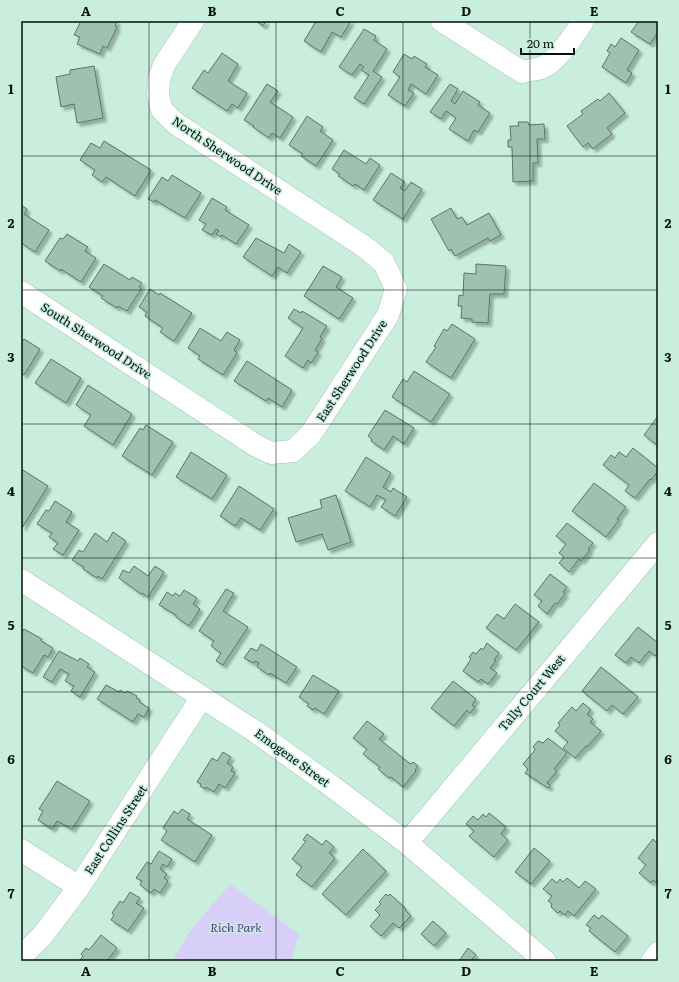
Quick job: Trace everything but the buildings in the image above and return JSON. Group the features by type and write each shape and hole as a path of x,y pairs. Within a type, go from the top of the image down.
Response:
{"street":[{"name":"North Sherwood Drive","path":"193,21 164,65 159,79 158,95 162,110 175,123 286,196"},
{"path":"442,21 522,72 542,68 558,55 573,37 583,21"},
{"name":"East Sherwood Drive","path":"170,390 271,453 293,451 311,434 388,316 396,289 384,263 365,247 286,196"},
{"name":"South Sherwood Drive","path":"21,292 170,390"},
{"name":"Tally Court West","path":"407,843 658,543"},
{"name":"Emogene Street","path":"21,580 202,697 288,755 407,843 546,961"},
{"name":"East Collins Street","path":"21,957 42,936 79,887 202,697"},
{"path":"21,850 79,887"},
{"path":"652,961 658,954"}],"green space":[{"name":"Rich Park","path":"230,884 299,934 291,961 173,961 187,935"}]}
